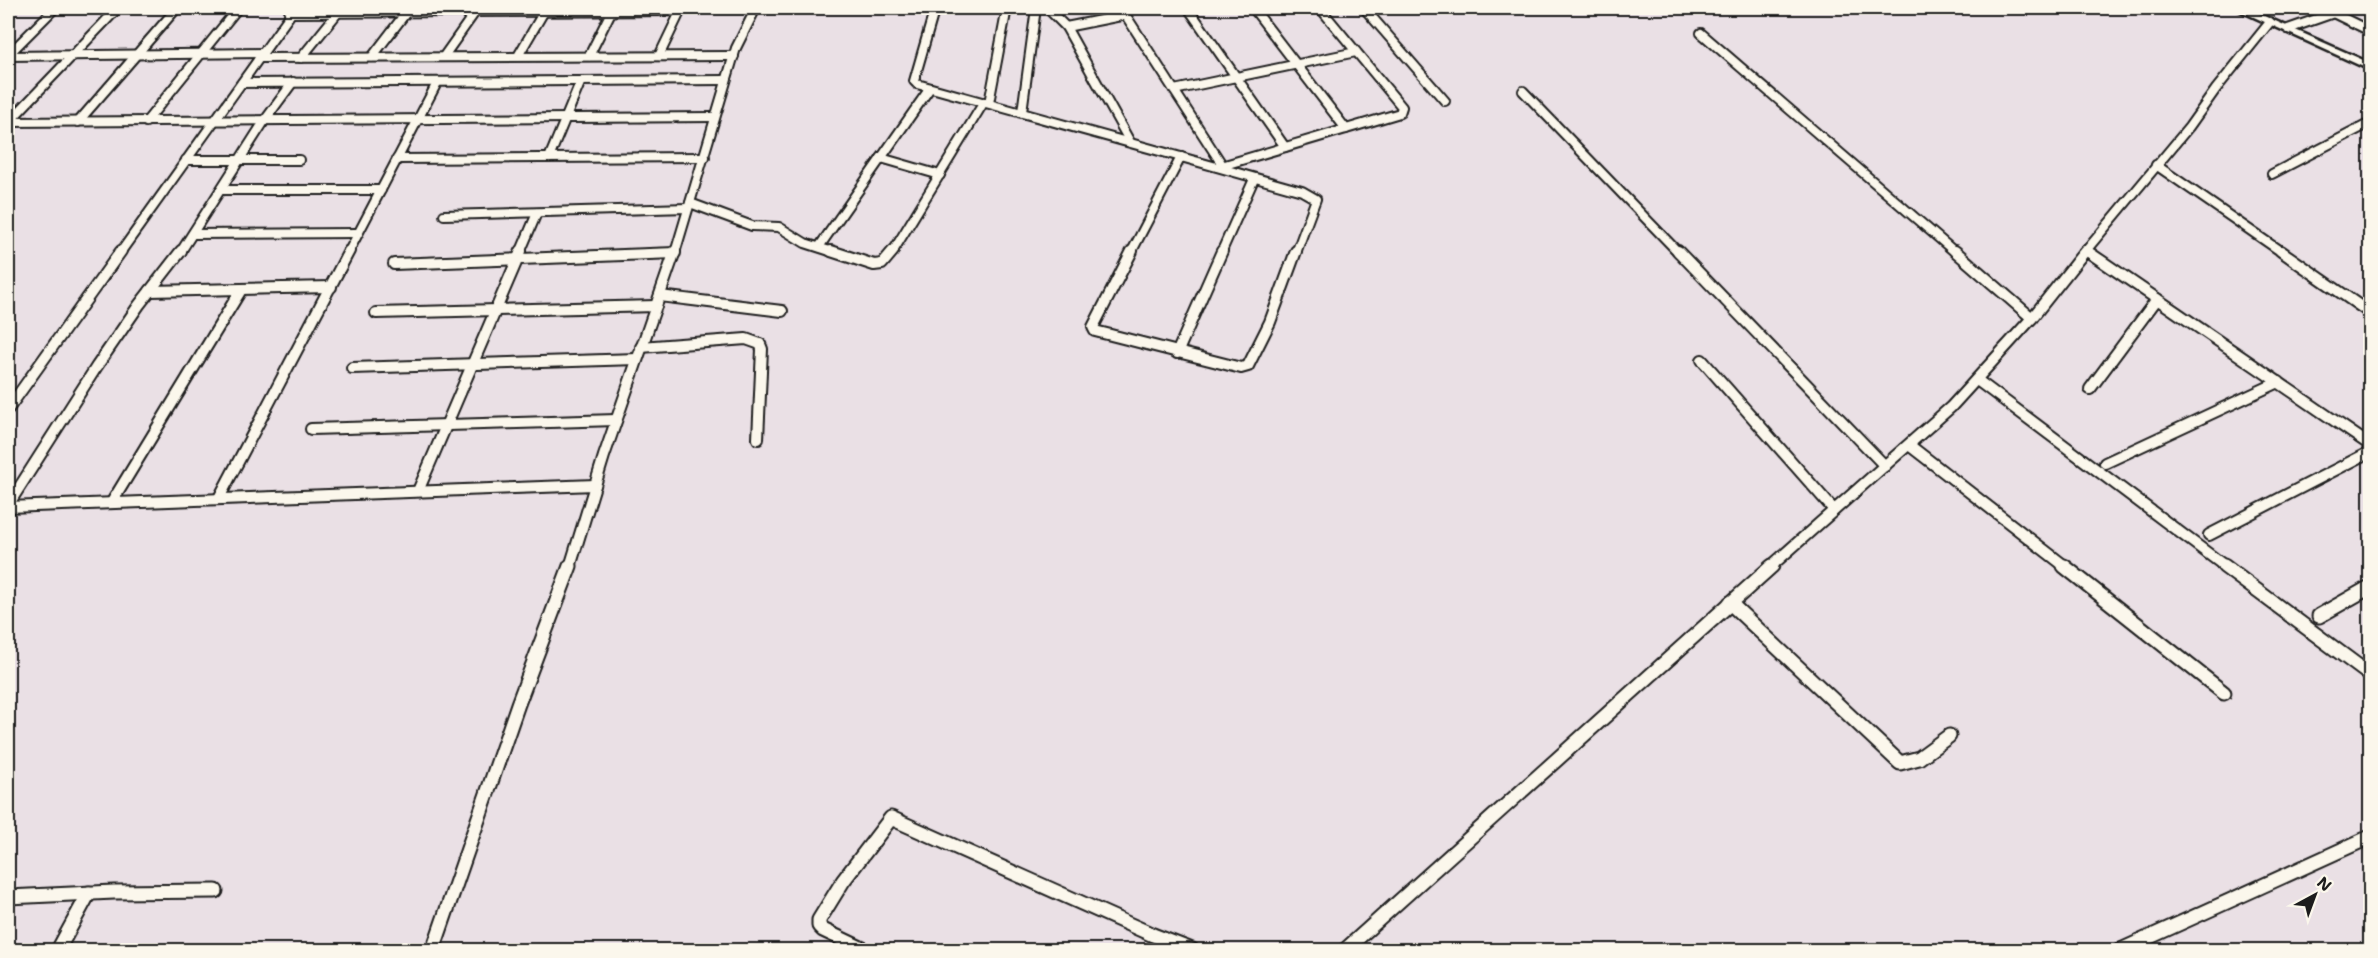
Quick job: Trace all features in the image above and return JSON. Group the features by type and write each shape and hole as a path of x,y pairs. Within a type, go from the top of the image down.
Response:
{"street":[{"path":"8,56 55,8"},
{"path":"8,122 118,8"},
{"path":"78,122 177,8"},
{"path":"146,122 238,8"},
{"path":"433,951 518,704 577,548 616,420 675,253 726,80 734,56 756,8"},
{"path":"935,8 914,81 916,84 1220,167 1254,179 1309,193 1316,199 1270,322 1248,366 1241,368 1177,353 1101,333 1095,331 1093,327 1180,157"},
{"path":"444,215 689,205 752,226 779,227 805,243 874,265 882,264 890,257 987,103 1006,8"},
{"path":"1022,112 1036,8"},
{"path":"1047,8 1066,27 1130,142"},
{"path":"1188,8 1285,147"},
{"path":"1253,8 1346,129"},
{"path":"1220,167 1388,117 1402,110 1380,78 1320,8"},
{"path":"1364,8 1445,101"},
{"path":"2239,8 2370,67"},
{"path":"2288,29 2348,8"},
{"path":"588,56 613,9"},
{"path":"8,409 292,10 681,9 659,56"},
{"path":"301,58 340,10"},
{"path":"372,57 408,10"},
{"path":"444,56 477,10"},
{"path":"518,56 545,10"},
{"path":"1066,27 1123,11 1220,167"},
{"path":"2333,13 2370,30"},
{"path":"1345,951 1730,603 1886,466 1977,380 2032,318 2189,127 2216,88 2270,22"},
{"path":"1701,33 2032,318"},
{"path":"1174,90 1356,52"},
{"path":"8,56 198,55 301,58 734,56"},
{"path":"242,82 437,83 726,80"},
{"path":"549,158 581,81"},
{"path":"8,506 103,358 150,291 175,261 265,120 293,82"},
{"path":"219,498 437,83"},
{"path":"819,247 930,88"},
{"path":"1523,91 1886,466"},
{"path":"8,122 716,117"},
{"path":"2272,174 2370,123"},
{"path":"397,159 705,157"},
{"path":"880,158 940,175"},
{"path":"186,160 299,160"},
{"path":"2157,165 2369,309"},
{"path":"1177,353 1254,179"},
{"path":"221,190 381,190"},
{"path":"418,491 537,213"},
{"path":"193,234 358,232"},
{"path":"2086,251 2370,445"},
{"path":"394,264 675,253"},
{"path":"150,291 331,287"},
{"path":"112,502 241,290"},
{"path":"2090,389 2157,299"},
{"path":"375,313 496,310 658,301 782,311"},
{"path":"641,347 746,339 760,344 762,349 758,439"},
{"path":"352,368 637,359"},
{"path":"1702,360 1834,510"},
{"path":"1977,380 2370,675"},
{"path":"2105,463 2279,382"},
{"path":"311,429 616,420"},
{"path":"1909,445 2169,647 2224,693"},
{"path":"2209,535 2370,452"},
{"path":"8,506 595,485"},
{"path":"2319,616 2370,587"},
{"path":"1730,603 1900,763 1906,764 1913,761 1949,736"},
{"path":"865,951 823,930 819,926 819,920 843,881 891,818 905,822 1192,951"},
{"path":"2121,951 2370,837"},
{"path":"8,897 216,891"},
{"path":"58,951 89,893"}]}
